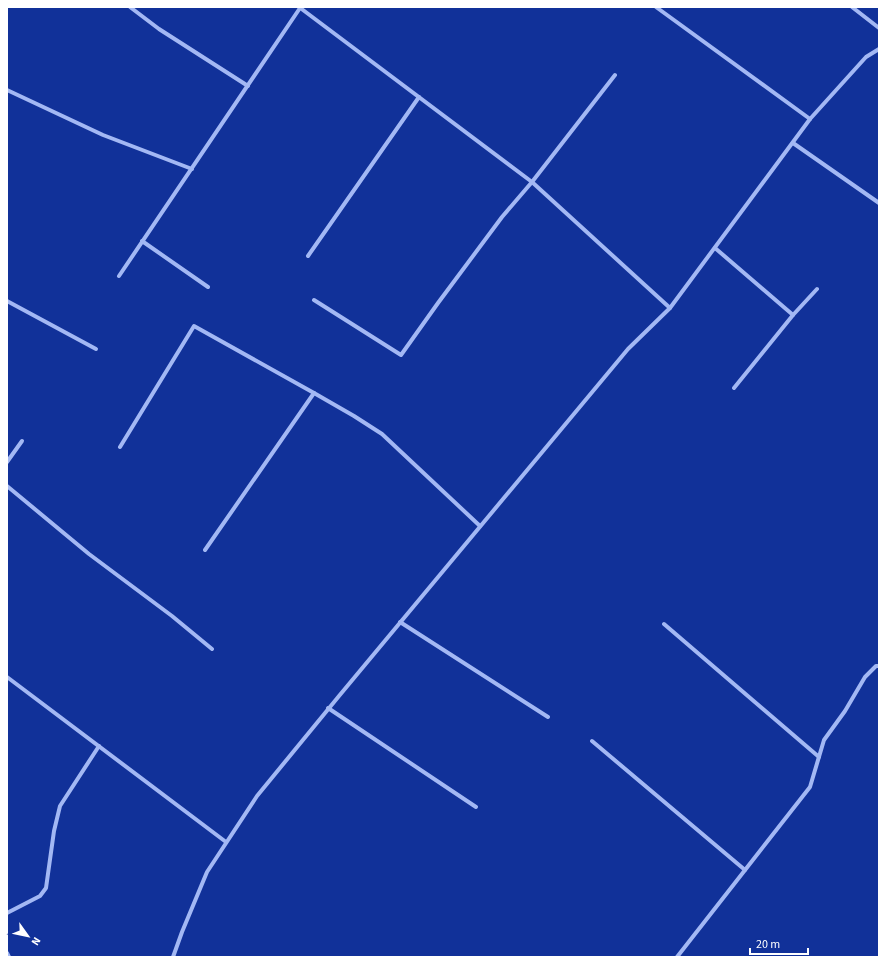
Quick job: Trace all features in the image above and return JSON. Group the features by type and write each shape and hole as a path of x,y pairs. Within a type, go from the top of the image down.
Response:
{"street":[{"path":"130,7 159,29 248,86"},
{"path":"656,7 810,119"},
{"path":"852,7 879,28"},
{"path":"119,276 299,8 532,182 670,308"},
{"path":"173,957 207,872 257,796 328,708 628,349 670,308 810,119 866,57 879,49"},
{"path":"314,300 401,355 502,217 532,182 614,75"},
{"path":"7,90 103,135 192,169"},
{"path":"308,256 419,97"},
{"path":"793,142 879,203"},
{"path":"142,241 208,287"},
{"path":"714,248 793,315"},
{"path":"734,388 793,315 817,289"},
{"path":"7,301 96,349"},
{"path":"120,447 194,326 314,393 382,434 480,526"},
{"path":"204,550 314,393"},
{"path":"7,462 22,441"},
{"path":"7,486 89,554 172,616 212,649"},
{"path":"400,622 548,717"},
{"path":"664,624 819,757"},
{"path":"677,957 810,787 824,740 845,711 865,677 876,666 879,666"},
{"path":"7,677 226,842"},
{"path":"328,708 476,806"},
{"path":"592,741 745,870"},
{"path":"7,912 40,896 46,888 54,831 60,806 99,746"},
{"path":"7,953 9,957"}]}
